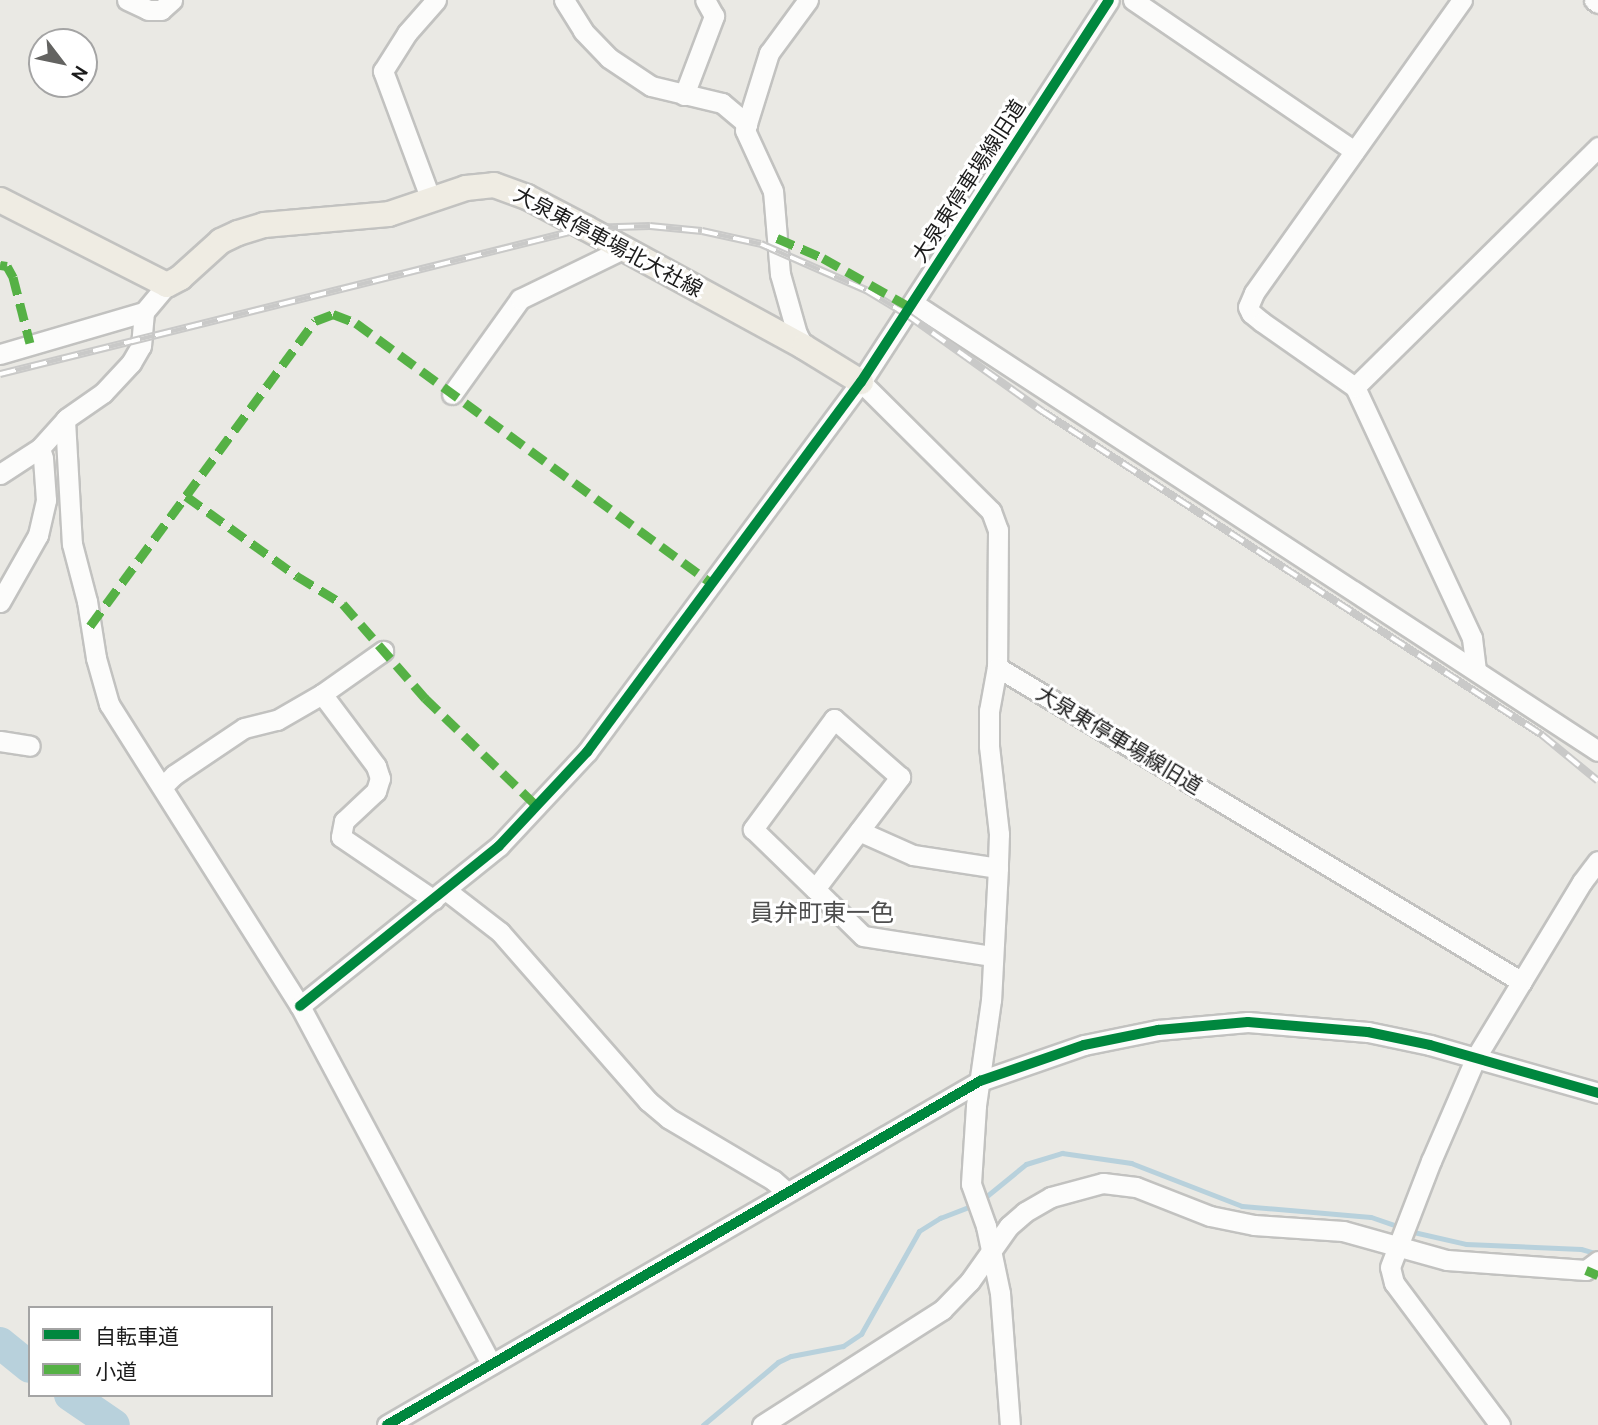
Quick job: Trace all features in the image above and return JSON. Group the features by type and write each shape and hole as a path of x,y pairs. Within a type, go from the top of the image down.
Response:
{"main road":[{"name":"大泉東停車場北大社線","path":"167,285 180,278 220,241 264,225 389,215 466,188 494,185 505,187 622,249 804,347 861,382"},
{"path":"0,200 167,285"}],"street":[{"path":"127,0 148,10 161,10 172,0"},
{"path":"431,200 383,71 407,33 436,0"},
{"path":"564,0 583,31 608,58 651,86 722,103 747,124"},
{"path":"684,95 713,16 705,0"},
{"path":"804,347 797,334 780,274 773,191 748,138 747,124 769,53 808,0"},
{"name":"大泉東停車場線旧道","path":"300,1006 441,896 499,846 587,752 861,382 1109,0"},
{"path":"1133,0 1354,151"},
{"path":"1462,0 1354,151 1248,307 1262,322 1355,387 1472,638 1476,670"},
{"path":"1594,0 1598,3"},
{"path":"1355,387 1598,147"},
{"path":"452,394 520,299 622,249"},
{"path":"0,354 144,312 167,285"},
{"path":"913,303 1598,751"},
{"path":"0,474 40,448 65,420 103,393 131,363 141,346 144,312"},
{"path":"861,382 995,517 999,544 995,636 997,667 989,711 989,746 999,834 998,868 991,1000 972,1171 973,1195 986,1226 1000,1293 1010,1425"},
{"path":"65,420 70,525 103,688 118,720 163,786 300,1006 491,1364"},
{"path":"0,602 37,535 46,499 40,448"},
{"path":"163,786 174,775 244,728 277,720 322,694 383,651"},
{"name":"大泉東停車場線旧道","path":"997,667 1522,982"},
{"path":"322,694 376,766 380,779 376,791 344,821 341,837 500,932 648,1101 668,1118 787,1192"},
{"path":"814,889 900,777 834,719 753,828 814,889 863,936 992,956"},
{"path":"0,741 30,746"},
{"path":"859,831 914,855 998,868"},
{"path":"1500,1425 1394,1283 1390,1267 1476,1057 1522,982 1590,887 1598,861"},
{"path":"387,1425 980,1081 1084,1045 1158,1030 1248,1022 1368,1032 1476,1057 1598,1093"},
{"path":"762,1425 942,1310 971,1281 992,1249 1025,1212 1051,1197 1103,1183 1136,1187 1210,1216 1254,1225 1343,1231 1400,1244 1447,1260 1586,1270 1595,1263"}],"waterway":[{"path":"703,1425 778,1362 791,1356 843,1346 861,1334 919,1231 940,1218 977,1204 1026,1164 1062,1153 1131,1163 1242,1206 1371,1217 1400,1227"},
{"path":"1409,1231 1466,1244 1581,1249 1598,1254"},
{"path":"0,1343 28,1365"},
{"path":"73,1397 114,1425"}],"railway":[{"path":"0,374 586,228 650,226 702,231 761,244 866,290 906,314 1042,411 1542,735 1598,781"}],"marked path":[{"path":"777,238 823,258 910,307"},
{"path":"0,265 7,266 13,277 30,343"},
{"path":"90,626 315,321 333,314 356,323 712,584"},
{"path":"186,496 297,576 343,604 425,698 538,807"},
{"path":"1586,1270 1598,1275"}],"cycle path":[{"path":"300,1006 499,846 587,752 861,382 1109,0"},
{"path":"387,1425 980,1081 1084,1045 1158,1030 1248,1022 1368,1032 1430,1045 1598,1093"}],"district":[{"name":"員弁町東一色","path":"822,913"}]}
